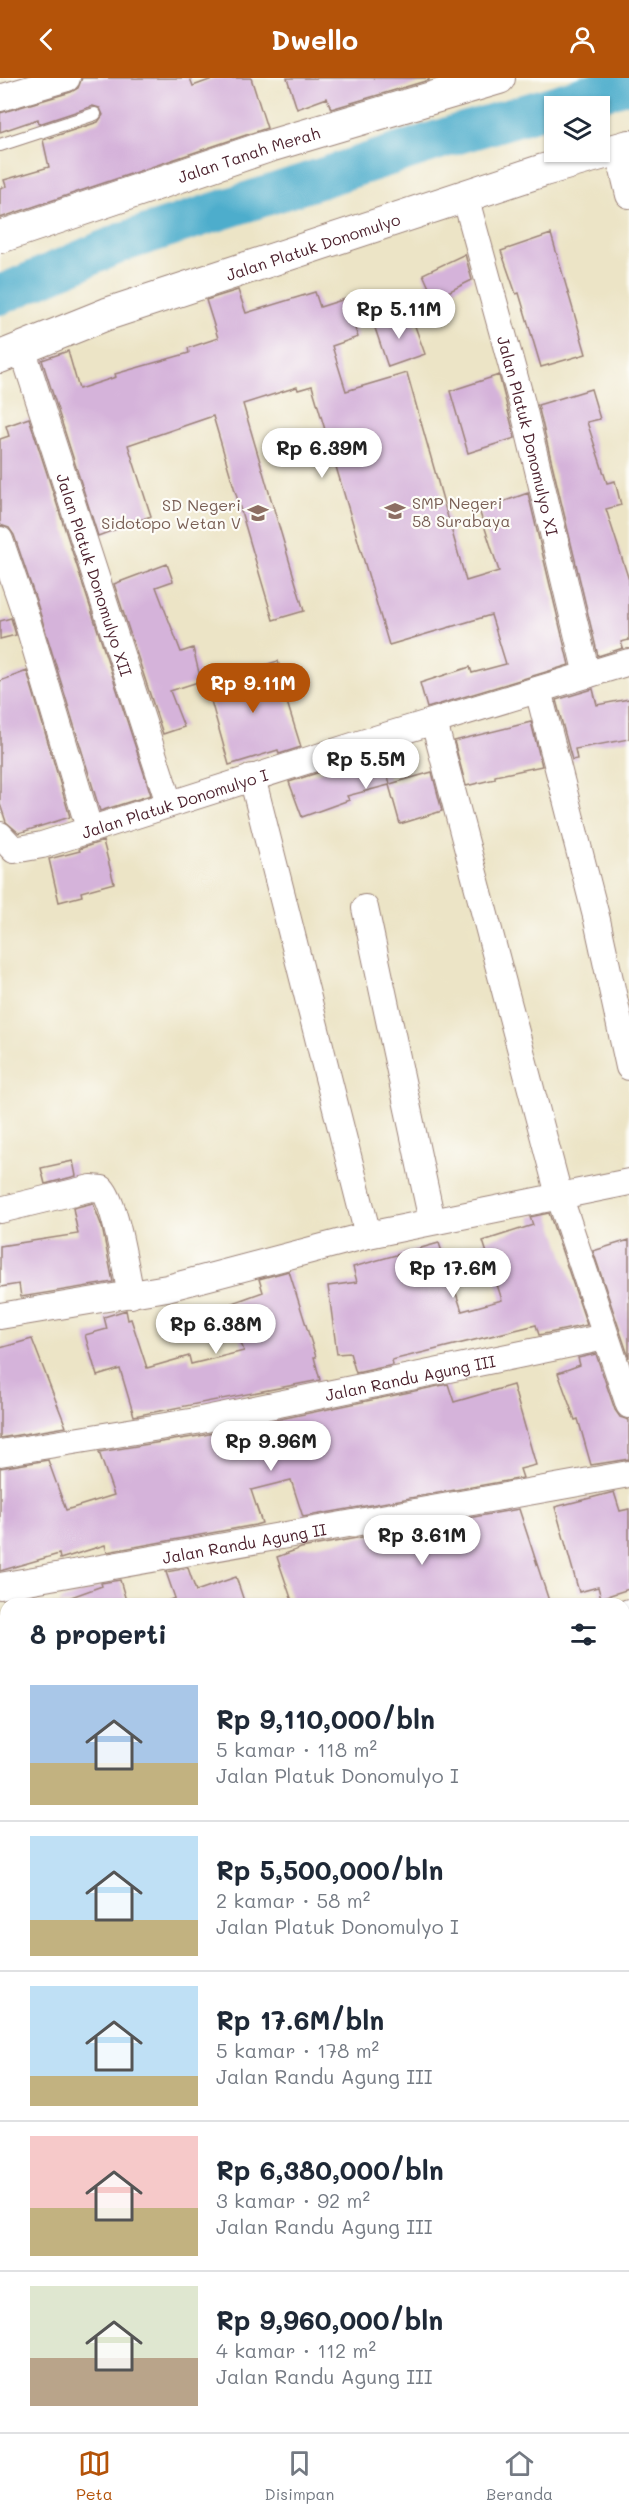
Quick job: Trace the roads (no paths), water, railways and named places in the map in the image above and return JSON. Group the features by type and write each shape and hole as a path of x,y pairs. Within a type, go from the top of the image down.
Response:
{"street":[{"path":"0,98 67,78"},
{"name":"Jalan Tanah Merah","path":"0,237 266,147 499,78"},
{"path":"623,148 629,195"},
{"name":"Jalan Platuk Donomulyo","path":"11,353 107,314 465,196 623,148"},
{"name":"Jalan Platuk Donomulyo XI","path":"465,196 523,407 587,675"},
{"name":"Jalan Platuk Donomulyo XII","path":"11,353 169,803"},
{"path":"0,540 23,607 89,828"},
{"name":"Jalan Platuk Donomulyo I","path":"0,835 9,848 22,850 629,662"},
{"path":"538,690 597,920 629,1067"},
{"path":"434,722 559,1195 629,1405"},
{"path":"252,777 368,1235"},
{"path":"365,908 432,1221"},
{"path":"0,1316 131,1295 368,1235 629,1182"},
{"path":"0,1210 91,1188 102,1189 107,1195 113,1215 131,1295"},
{"name":"Jalan Randu Agung III","path":"0,1453 196,1420 605,1337"},
{"name":"Jalan Randu Agung II","path":"0,1586 629,1474"}],"lane":[{"path":"0,145 95,114"}],"waterway":[{"path":"0,295 123,242 451,136 629,83"}],"place":[{"name":"SMP Negeri 58 Surabaya","path":"395,511"},
{"name":"SD Negeri Sidotopo Wetan V","path":"258,513"}]}
